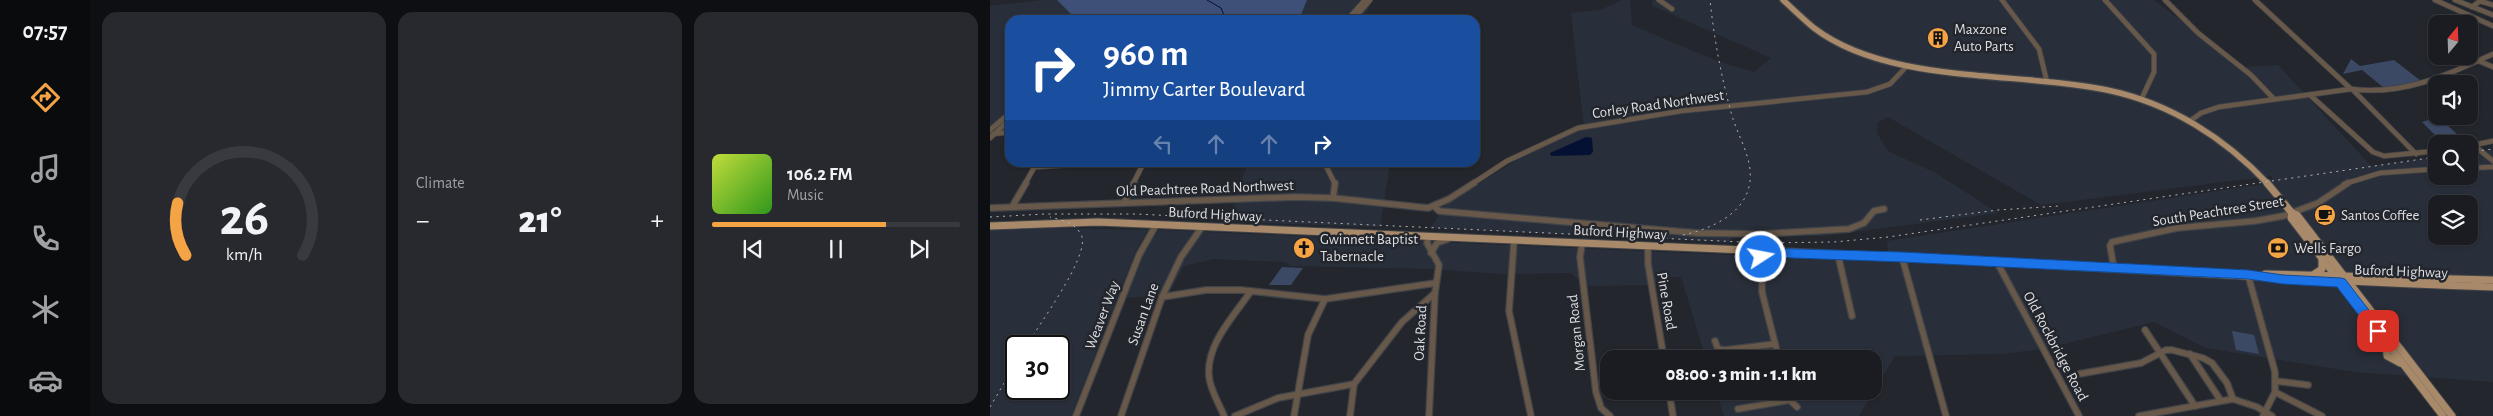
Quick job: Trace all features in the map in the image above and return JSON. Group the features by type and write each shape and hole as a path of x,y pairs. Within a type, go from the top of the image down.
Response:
{"main road":[{"path":"1783,0 1805,20 1836,40 1866,53 1907,66 1953,74 2047,82 2100,89 2140,100 2190,121 2223,142 2246,161 2292,213 2297,215 2385,340 2388,350 2387,356 2407,369 2443,416"},
{"path":"2292,213 2291,218 2322,259 2361,297 2452,416"},
{"name":"Buford Highway","path":"990,226 1068,222 1156,225 2248,274 2312,275 2369,283 2493,286"},
{"path":"2312,275 2322,269 2322,259"},
{"name":"Buford Highway","path":"2248,274 2283,279 2493,280"},
{"path":"2361,297 2361,289 2369,283"}],"street":[{"path":"1352,15 1365,0"},
{"path":"1357,15 1370,0"},
{"path":"1659,0 1672,9"},
{"path":"2002,0 2039,48 2047,82"},
{"path":"2105,0 2154,54 2156,61 2154,70 2140,100"},
{"path":"2165,0 2198,33 2251,75 2274,99"},
{"path":"2255,0 2352,90 2416,154"},
{"path":"2435,0 2493,26"},
{"path":"2455,0 2493,15"},
{"path":"2472,7 2483,1 2493,5"},
{"path":"2190,121 2199,113 2214,108 2352,90 2394,90 2418,84 2493,54"},
{"path":"2479,61 2493,67"},
{"name":"Corley Road Northwest","path":"1421,208 1434,206 1507,161 1578,128 1681,111 1867,92 1890,85 1902,75 1907,66"},
{"path":"2310,95 2373,152 2381,156 2398,156 2428,152"},
{"path":"991,134 1005,119"},
{"path":"991,134 1005,123"},
{"path":"991,134 1005,133"},
{"path":"2478,144 2493,142"},
{"path":"2478,150 2493,161"},
{"path":"2478,167 2493,166"},
{"path":"1012,206 1035,167"},
{"path":"1124,203 1142,167"},
{"path":"1327,167 1335,181 1333,198"},
{"name":"South Peachtree Street","path":"2114,268 2110,246 2112,242 2177,228 2255,221 2292,213 2318,203 2344,184 2363,177 2380,173 2428,170"},
{"name":"Old Peachtree Road Northwest","path":"990,208 1333,198 1421,208"},
{"path":"1434,206 1439,211 1511,219 1743,234 1849,229 1864,223 1866,217 1874,210 1884,209"},
{"name":"Weaver Way","path":"1076,416 1139,255 1156,225"},
{"name":"Susan Lane","path":"1121,416 1162,297 1181,257 1202,227"},
{"name":"Oak Road","path":"1428,238 1427,243 1431,253 1439,265 1435,293 1429,416"},
{"path":"1431,253 1437,243 1448,239"},
{"path":"1514,240 1509,311 1531,416"},
{"name":"Morgan Road","path":"1582,244 1580,258 1596,392 1601,408 1610,416"},
{"name":"Pine Road","path":"1648,247 1648,264 1662,350"},
{"path":"1762,252 1760,278 1762,299 1776,350"},
{"path":"1838,255 1852,316"},
{"path":"1902,257 1946,416"},
{"name":"Old Rockbridge Road","path":"1997,262 2079,416"},
{"path":"2248,274 2275,372 2275,392 2264,414"},
{"path":"1162,297 1206,290 1251,291 1325,299 1436,283"},
{"path":"1224,416 1209,376 1212,353 1220,337 1251,291"},
{"path":"1350,416 1354,384 1401,323 1420,302 1435,293"},
{"path":"1294,416 1308,336 1325,299"},
{"path":"2145,330 2195,406"},
{"path":"1715,341 1718,349 1723,350 1736,350 1774,344"},
{"path":"2079,374 2142,364 2166,350 2203,358 2221,372 2233,399"},
{"path":"2189,354 2221,401"},
{"path":"2275,381 2308,385"},
{"path":"1236,416 1261,403 1299,392 1354,384"},
{"path":"2275,392 2322,416"},
{"path":"2138,416 2233,399 2257,407 2264,414 2272,416"},
{"path":"1670,400 1672,416"},
{"path":"1738,409 1790,400 1797,406"}],"shaded area":[{"path":"1057,0 1072,15 1005,15 1005,125 990,136 990,6"},
{"path":"1057,0 1307,0 1301,15 1072,15"},
{"path":"1307,0 1373,0 1366,15 1301,15"},
{"path":"1622,0 1630,0 1632,25 1717,61 1754,72 1771,58 1653,6 1652,0 2154,0 2243,67 2278,65 2371,166 2428,158 2428,185 2478,185 2478,151 2493,149 2493,382 2355,372 2206,348 2154,322 2043,349 2002,354 1895,356 1882,378 1882,350 1703,350 1681,277 1656,277 1657,285 1586,286 1571,273 1500,274 1433,269 1291,266 1285,262 1214,259 1184,266 1168,295 1125,298 1139,261 1159,230 1889,262 1887,241 2271,183 2272,176 2041,205 1888,117 1877,123 1877,133 1888,151 1936,173 1998,213 1823,236 1732,236 1730,242 1430,228 1447,203 1530,152 1584,128 1571,13 1600,10"},
{"path":"2351,59 2360,66 2394,60 2421,81 2384,88 2362,70 2343,74"},
{"path":"2428,120 2428,125 2447,125 2458,135 2435,135 2422,122"},
{"path":"1586,137 1592,138 1593,152 1590,155 1551,156 1550,153"},
{"path":"1246,167 1389,167 1380,227 1231,222 1236,195"},
{"path":"1054,228 1148,230 1136,250 1071,416 990,416 990,230"},
{"path":"1282,267 1303,268 1291,285 1269,285"},
{"path":"2232,331 2254,335 2259,354 2236,350"},
{"path":"1719,400 1869,400 1859,416 1724,416"}],"waterway":[{"path":"1207,0 1221,8 1224,15"}],"railway":[{"path":"1683,235 1708,228 1730,215 1746,196 1750,184 1749,163 1733,119 1721,71 1710,0"},
{"path":"2478,151 2493,149"},
{"path":"990,217 1045,214 1135,214 1764,243 1834,242 1888,237 2428,158"},
{"path":"1920,220 1998,210 2059,206"},
{"path":"1033,335 1061,292 1078,260 1082,247 1082,237 1077,228 1069,223 1050,217"},
{"path":"990,407 1005,382"}],"place":[{"name":"Maxzone Auto Parts","path":"1938,38"},
{"name":"Santos Coffee","path":"2325,215"},
{"name":"Gwinnett Baptist Tabernacle","path":"1304,248"},
{"name":"Wells Fargo","path":"2278,248"}],"route":[{"path":"1761,257 1762,252 1902,257 2248,274 2283,279 2341,282 2378,331"}]}
